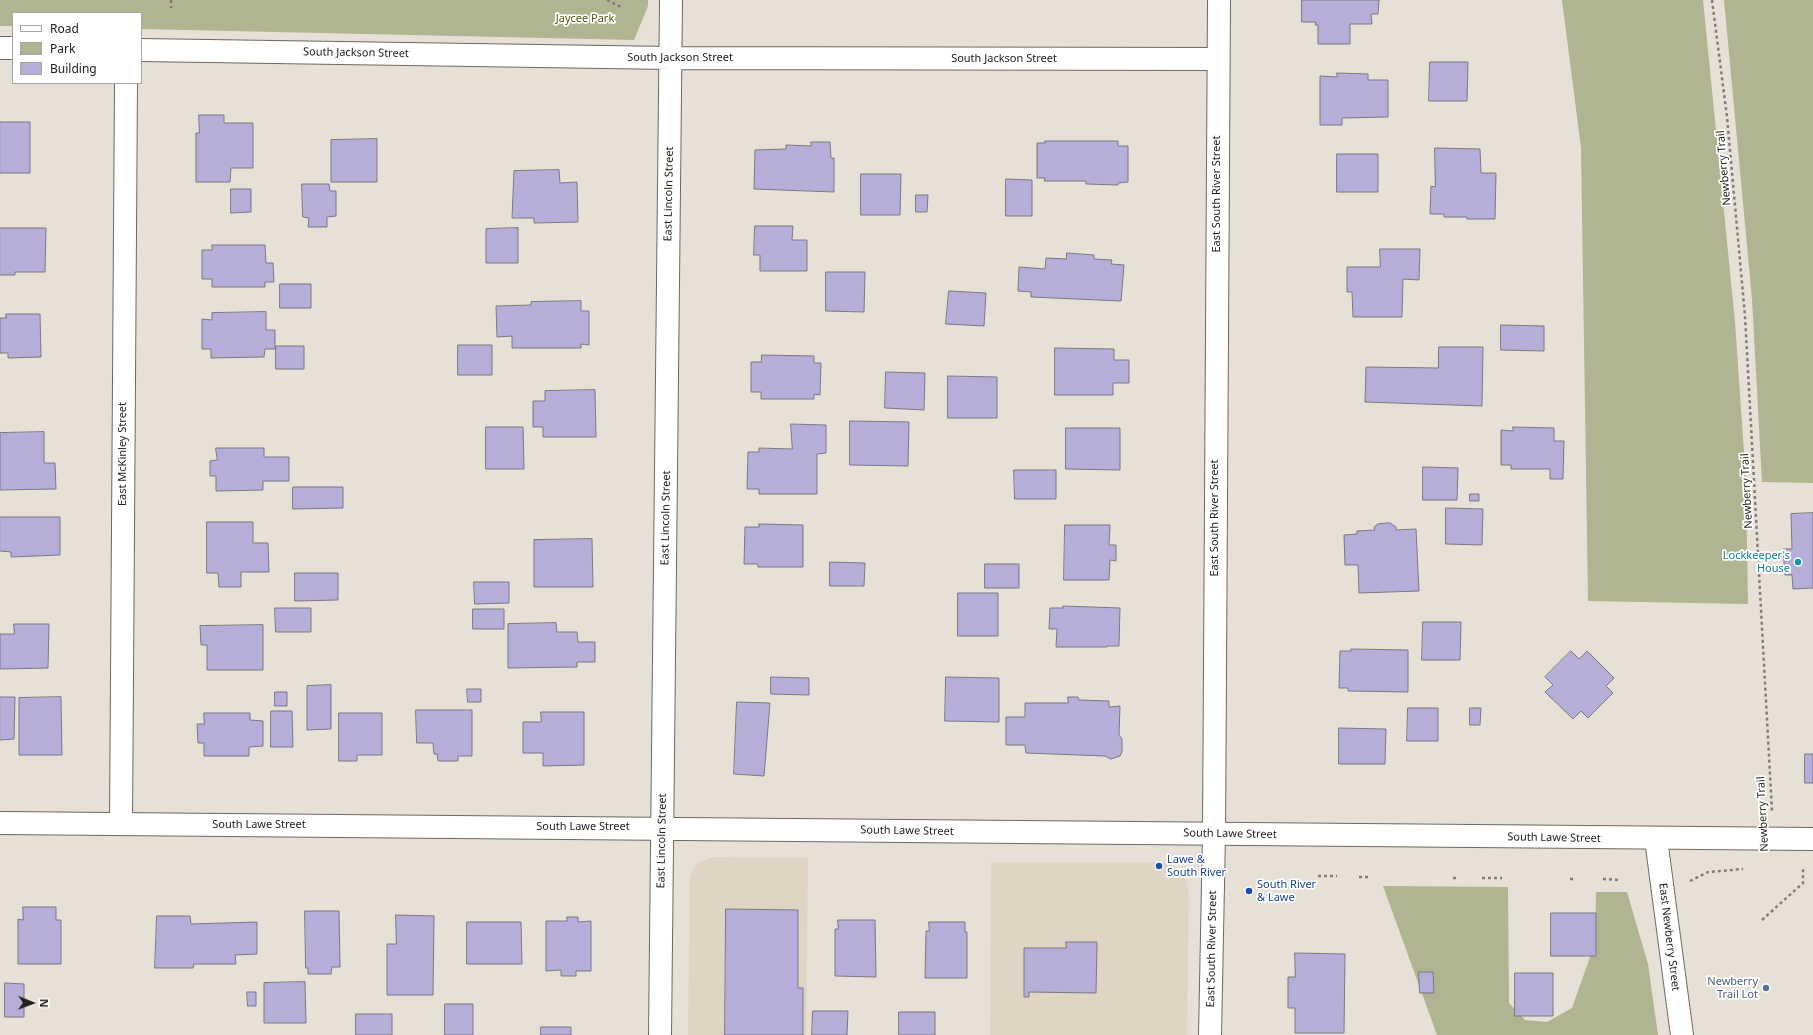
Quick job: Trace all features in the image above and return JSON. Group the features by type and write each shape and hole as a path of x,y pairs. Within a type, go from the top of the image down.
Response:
{"street":[{"name":"East Lincoln Street","path":"660,1035 671,0"},
{"name":"East South River Street","path":"1210,1035 1214,834 1218,0"},
{"path":"0,48 12,48"},
{"name":"South Jackson Street","path":"142,50 671,58 1218,59"},
{"name":"East McKinley Street","path":"121,824 126,84"},
{"name":"South Lawe Street","path":"0,823 663,828 1656,839 1813,839"},
{"name":"East Newberry Street","path":"1656,839 1682,1035"}],"path":[{"path":"171,0 171,8"},
{"path":"608,0 623,8"},
{"name":"Newberry Trail","path":"1712,0 1727,117 1745,316 1774,839"},
{"path":"1762,920 1803,883 1803,867"},
{"path":"1662,885 1681,885 1708,872 1744,869"},
{"path":"1318,876 1337,876"},
{"path":"1359,877 1370,877"},
{"path":"1453,878 1459,878"},
{"path":"1482,878 1502,878"},
{"path":"1570,879 1575,879"},
{"path":"1603,879 1620,880"}],"shaded area":[{"path":"713,857 808,858 806,1035 688,1035 690,877 693,869 698,863"},
{"path":"991,862 1158,862 1168,863 1175,867 1186,880 1189,893 1187,1035 990,1035"}],"green space":[{"name":"Jaycee Park","path":"0,0 648,0 648,6 634,40 142,29 142,12 12,12 12,26 0,26"},
{"path":"1562,0 1703,0 1735,322 1746,481 1748,604 1588,601 1581,148"},
{"path":"1724,0 1813,0 1813,483 1762,482 1752,299"},
{"path":"1383,886 1508,887 1509,1003 1525,1020 1547,1022 1572,1008 1595,943 1596,892 1627,892 1648,964 1658,1035 1437,1035"}],"building":[{"path":"1302,0 1379,0 1378,14 1371,14 1372,24 1350,24 1350,44 1318,44 1318,25 1315,25 1316,22 1302,22"},
{"path":"1430,62 1468,62 1467,101 1429,101"},
{"path":"1337,73 1368,74 1368,80 1388,80 1388,117 1342,118 1342,125 1320,125 1320,76 1337,77"},
{"path":"199,115 224,115 224,123 253,123 253,168 231,168 230,182 196,182 196,133 199,133"},
{"path":"0,122 30,122 30,173 0,173"},
{"path":"377,139 377,182 331,182 331,140"},
{"path":"1045,141 1118,141 1118,146 1128,146 1128,182 1118,183 1118,185 1086,184 1086,181 1044,181 1045,178 1037,178 1037,143 1045,143"},
{"path":"811,142 830,142 831,158 834,158 834,192 754,189 755,150 786,149 786,145 811,146"},
{"path":"1435,148 1480,149 1481,173 1496,173 1495,219 1467,219 1467,217 1444,217 1444,214 1430,214 1431,186 1435,187"},
{"path":"1337,154 1378,154 1378,192 1337,192"},
{"path":"559,170 560,183 577,182 578,222 534,223 534,218 512,218 514,171"},
{"path":"861,174 901,174 900,215 861,215"},
{"path":"1006,179 1032,180 1032,216 1006,216"},
{"path":"302,184 329,184 330,191 336,191 336,216 327,217 327,227 308,227 309,218 303,217"},
{"path":"231,189 251,189 251,212 231,213"},
{"path":"916,195 928,195 927,212 916,212"},
{"path":"755,226 793,226 792,240 807,240 807,271 760,271 760,255 754,255"},
{"path":"0,228 46,228 45,272 15,272 15,275 0,275"},
{"path":"518,228 518,263 486,263 486,229"},
{"path":"212,245 265,245 266,263 273,263 274,282 265,282 265,287 212,287 212,279 202,279 202,250 212,250"},
{"path":"1380,249 1420,249 1419,280 1403,279 1402,317 1353,317 1352,292 1347,292 1347,267 1380,267"},
{"path":"1067,253 1094,255 1094,259 1112,260 1111,264 1124,265 1121,301 1031,297 1031,292 1018,291 1019,267 1045,269 1046,258 1066,259"},
{"path":"826,272 865,272 864,312 826,311"},
{"path":"280,284 311,284 311,308 280,308"},
{"path":"949,291 986,293 984,326 946,324"},
{"path":"581,301 581,311 589,311 589,345 581,344 581,348 512,348 512,336 497,337 496,306 531,305 531,302"},
{"path":"266,312 266,330 275,330 275,349 265,349 264,357 211,358 211,349 202,349 202,319 212,320 212,313"},
{"path":"6,314 40,314 41,357 8,358 8,353 0,353 0,318 6,318"},
{"path":"1501,325 1544,326 1544,351 1501,350"},
{"path":"458,345 492,345 492,375 458,375"},
{"path":"276,346 304,346 304,369 276,369"},
{"path":"1439,347 1483,347 1482,406 1365,402 1366,367 1438,368"},
{"path":"1055,348 1114,349 1114,360 1129,360 1129,383 1113,383 1113,395 1055,395"},
{"path":"762,355 814,356 814,363 821,363 820,395 814,394 814,399 761,399 761,392 751,392 751,362 761,362"},
{"path":"886,372 925,373 924,410 885,408"},
{"path":"948,376 997,377 997,418 948,418"},
{"path":"595,390 596,437 543,437 543,427 533,427 533,401 545,401 545,391"},
{"path":"850,421 909,422 908,466 850,465"},
{"path":"791,424 826,425 826,453 817,454 817,494 759,494 759,489 747,489 748,452 759,452 759,448 792,449"},
{"path":"486,427 523,427 524,469 486,469"},
{"path":"1513,427 1554,428 1554,441 1564,441 1563,479 1550,479 1550,469 1511,469 1511,465 1501,465 1501,430 1513,431"},
{"path":"1066,428 1120,428 1120,470 1066,469"},
{"path":"44,432 44,463 55,463 56,489 0,490 0,433"},
{"path":"216,448 264,448 264,457 289,457 289,481 263,481 263,490 216,491 216,476 210,476 210,461 217,460"},
{"path":"1423,467 1458,468 1457,500 1423,500"},
{"path":"1014,470 1056,470 1056,499 1015,499"},
{"path":"293,487 343,487 343,508 293,509"},
{"path":"1470,494 1479,494 1479,501 1470,501"},
{"path":"1446,508 1483,509 1482,545 1446,544"},
{"name":"Lockkeeper's House","path":"1813,513 1813,588 1793,589 1792,575 1785,575 1783,549 1792,549 1791,514"},
{"path":"0,517 60,517 60,555 11,557 11,552 0,551"},
{"path":"207,522 253,522 253,543 268,543 269,572 241,572 241,587 219,587 218,573 207,573"},
{"path":"1390,523 1396,527 1396,530 1416,529 1419,591 1359,593 1358,565 1345,565 1344,535 1357,534 1357,531 1375,530 1374,527 1378,524"},
{"path":"759,524 803,525 803,567 758,567 758,564 744,564 745,527 759,527"},
{"path":"1065,525 1110,525 1109,545 1116,545 1116,561 1110,560 1109,580 1064,580"},
{"path":"592,539 593,587 534,587 534,540"},
{"path":"830,562 865,563 864,586 830,586"},
{"path":"985,564 1019,564 1019,588 985,588"},
{"path":"295,573 338,573 338,600 295,601"},
{"path":"474,582 509,582 509,603 475,604"},
{"path":"958,593 998,593 998,636 958,636"},
{"path":"1063,606 1120,608 1119,646 1056,647 1057,629 1049,629 1050,608 1063,608"},
{"path":"275,608 311,608 311,632 276,632"},
{"path":"473,609 504,609 504,629 473,629"},
{"path":"1423,622 1461,622 1460,660 1422,660"},
{"path":"556,623 557,632 577,632 578,642 595,642 595,662 577,662 577,667 508,668 508,624"},
{"path":"14,624 49,624 48,668 0,669 0,634 14,634"},
{"path":"263,625 263,670 207,670 207,645 201,645 200,626"},
{"path":"1351,649 1408,650 1408,692 1348,691 1348,688 1339,688 1340,651 1351,651"},
{"path":"1571,651 1579,659 1587,651 1614,678 1606,686 1613,693 1588,718 1581,711 1573,719 1545,692 1553,685 1545,677"},
{"path":"771,677 809,678 809,695 771,694"},
{"path":"946,677 999,678 999,722 945,721"},
{"path":"331,685 331,729 307,730 307,686"},
{"path":"467,689 481,689 481,702 468,702"},
{"path":"275,692 287,692 287,706 275,706"},
{"path":"0,697 15,697 14,739 0,740"},
{"path":"61,697 62,755 19,755 19,698"},
{"path":"1068,697 1078,697 1079,700 1109,701 1109,707 1120,706 1119,735 1122,739 1122,752 1120,756 1111,759 1105,756 1026,753 1025,745 1006,745 1006,717 1025,717 1025,703 1068,703"},
{"path":"737,702 770,703 764,776 734,774"},
{"path":"1408,708 1438,708 1438,741 1407,741"},
{"path":"1470,708 1481,708 1480,725 1470,725"},
{"path":"416,710 472,710 472,756 458,756 458,761 438,761 437,754 434,754 433,743 417,743"},
{"path":"271,711 292,711 293,747 271,747"},
{"path":"541,712 584,712 584,765 543,766 543,753 523,753 523,722 541,722"},
{"path":"204,713 250,713 250,720 263,721 263,746 249,747 249,756 204,756 204,743 198,743 197,724 204,724"},
{"path":"339,713 382,713 382,755 357,755 357,761 339,761"},
{"path":"1339,728 1386,729 1385,764 1339,764"},
{"path":"1805,754 1813,754 1813,783 1805,783"},
{"path":"23,907 56,907 56,920 61,920 61,964 18,964 18,919 23,920"},
{"path":"726,909 798,910 798,988 803,988 803,1035 725,1035"},
{"path":"305,911 339,911 340,967 332,967 331,974 308,974 308,968 306,968"},
{"path":"1551,913 1596,913 1596,956 1551,956"},
{"path":"396,915 434,916 433,995 387,995 387,944 396,944"},
{"path":"157,916 190,916 191,924 257,922 257,954 235,955 236,964 194,964 193,968 155,968"},
{"path":"567,917 578,917 578,922 591,921 591,971 576,971 576,976 561,976 561,970 546,971 546,921 567,921"},
{"path":"838,920 875,920 876,977 835,976 835,929 838,929"},
{"path":"467,922 521,922 522,964 467,964"},
{"path":"929,922 965,922 965,932 967,932 967,978 925,978 926,931 929,931"},
{"path":"1066,942 1097,942 1096,993 1029,992 1029,997 1024,997 1024,948 1066,948"},
{"path":"1295,953 1345,954 1344,1033 1295,1033 1295,1008 1288,1008 1288,977 1295,977"},
{"path":"1419,972 1433,972 1434,993 1420,993"},
{"path":"1515,973 1553,973 1553,1016 1515,1016"},
{"path":"305,982 306,1023 264,1023 264,983"},
{"path":"5,983 24,984 24,1017 5,1017"},
{"path":"247,992 256,992 256,1006 248,1006"},
{"path":"445,1004 473,1004 473,1035 445,1035"},
{"path":"813,1011 848,1011 847,1035 812,1035"},
{"path":"899,1012 935,1012 935,1035 899,1035"},
{"path":"356,1014 392,1014 392,1035 356,1035"},
{"path":"541,1027 571,1027 571,1035 541,1035"}],"place":[{"name":"Lockkeeper's House","path":"1798,562"},
{"name":"Lawe & South River","path":"1159,866"},
{"name":"South River & Lawe","path":"1249,891"},
{"name":"Newberry Trail Lot","path":"1766,988"}]}
